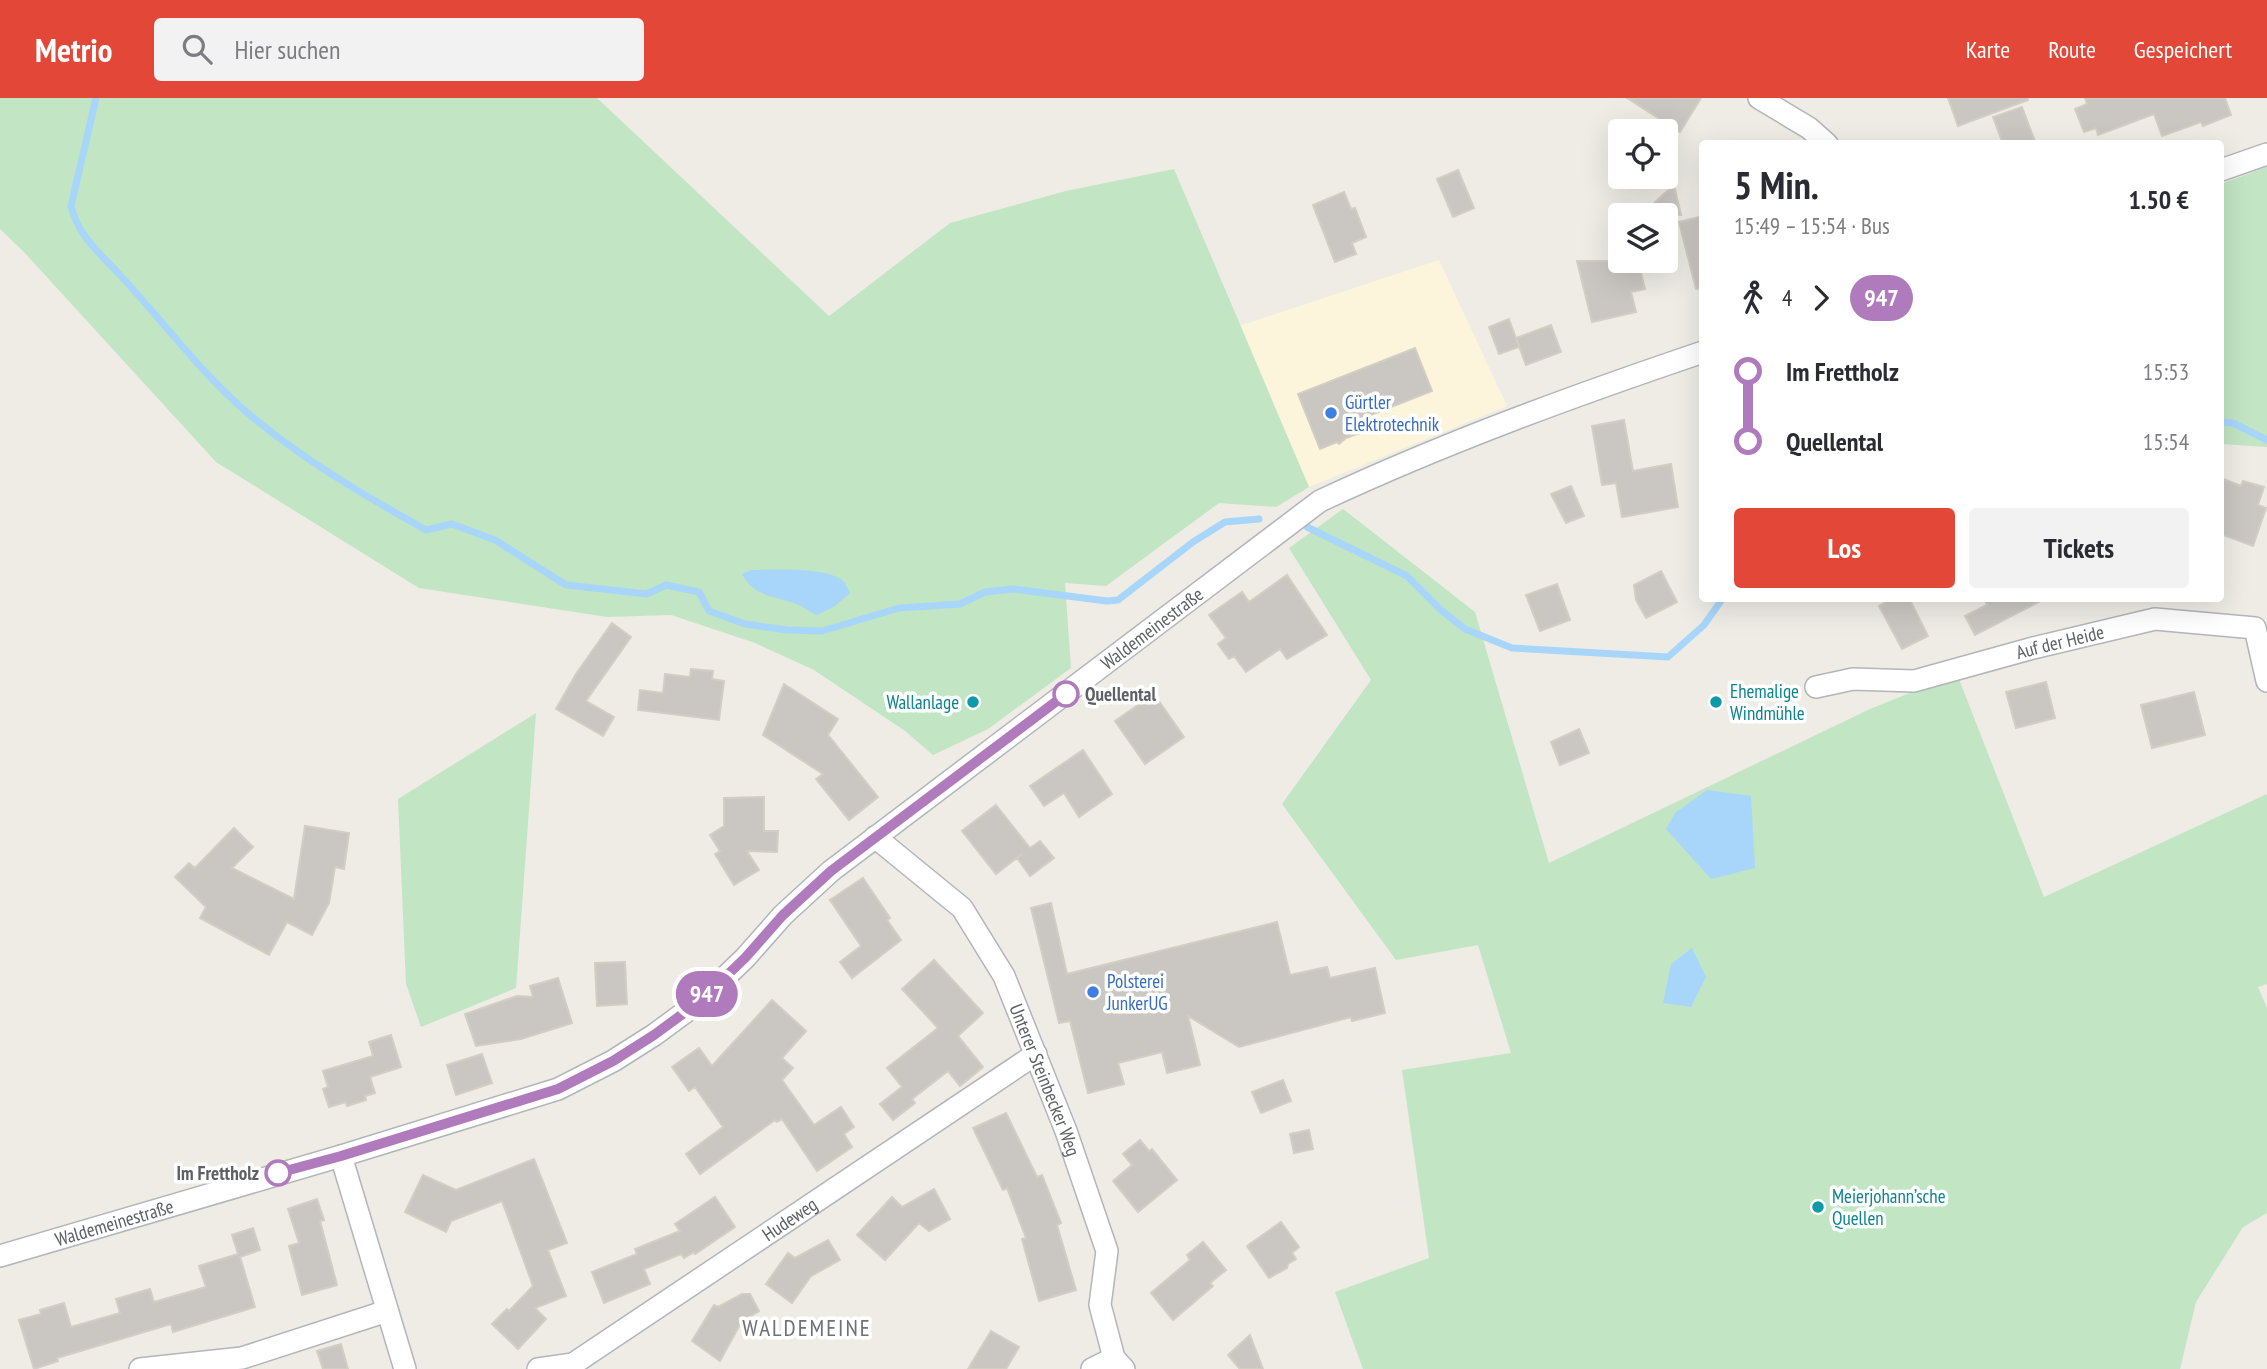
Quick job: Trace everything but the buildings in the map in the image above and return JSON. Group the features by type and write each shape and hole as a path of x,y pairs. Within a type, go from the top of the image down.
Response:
{"street":[{"path":"1759,98 1809,128 1822,140"},
{"path":"2224,169 2267,154"},
{"name":"Waldemeinestraße","path":"0,1256 558,1089 613,1061 699,1002 745,958 783,915 831,871 1320,501 1396,466 1606,384 1699,353"},
{"name":"Auf der Heide","path":"1816,687 1853,679 1914,681 2033,648 2155,620 2255,628 2267,681"},
{"name":"Unterer Steinbecker Weg","path":"874,837 962,908 1004,976 1066,1131 1107,1251 1100,1304 1119,1364"},
{"name":"Hudeweg","path":"538,1369 573,1364 1036,1054"},
{"path":"341,1156 405,1369"},
{"path":"139,1369 242,1358 387,1311"},
{"path":"1091,1369 1119,1364"}],"shaded area":[{"path":"1439,260 1507,406 1309,487 1239,326"}],"green space":[{"path":"0,98 597,98 829,316 950,223 1066,191 1174,169 1309,487 1276,507 1219,503 1106,586 1065,583 1071,668 988,729 933,755 905,731 814,670 755,643 671,615 607,617 419,588 216,462 0,229"},
{"path":"2267,167 2267,447 2224,444 2224,183"},
{"path":"1343,509 1475,612 1549,863 1870,709 1957,674 2044,897 2267,794 2267,984 2258,987 2267,1008 2267,1213 2243,1227 2196,1302 2180,1369 1363,1369 1335,1292 1429,1258 1402,1070 1511,1053 1478,945 1396,960 1282,804 1371,680 1289,548"},
{"path":"536,713 516,988 421,1027 406,984 398,799"}],"water":[{"path":"751,570 815,571 838,578 845,583 850,593 835,606 817,615 799,605 753,588 742,574"},
{"path":"1707,790 1751,796 1755,868 1711,879 1666,829 1675,813"},
{"path":"1692,948 1706,977 1691,1007 1663,1003 1671,964"}],"waterway":[{"path":"96,98 71,206 74,217 90,243 204,371 241,407 300,453 405,518 426,530 452,524 495,540 566,585 647,594 666,585 699,592 709,611 745,624 787,630 822,631 899,608 960,604 985,592 1013,589 1107,601 1118,600 1193,542 1225,522 1259,519"},
{"path":"2224,422 2233,423 2267,440"},
{"path":"1307,527 1407,576 1441,610 1465,629 1512,648 1668,657 1704,625 1720,602"}],"bus line":[{"name":"947","path":"278,1173 558,1089 613,1061 699,1002 745,958 783,915 831,871 1066,694"}],"place":[{"name":"Gürtler Elektrotechnik","path":"1331,413"},
{"name":"Quellental","path":"1066,694"},
{"name":"Wallanlage","path":"973,702"},
{"name":"Ehemalige Windmühle","path":"1716,702"},
{"name":"Polsterei JunkerUG","path":"1093,992"},
{"name":"Im Frettholz","path":"278,1173"},
{"name":"Meierjohann’sche Quellen","path":"1818,1207"}],"district":[{"name":"WALDEMEINE","path":"807,1328"}]}
